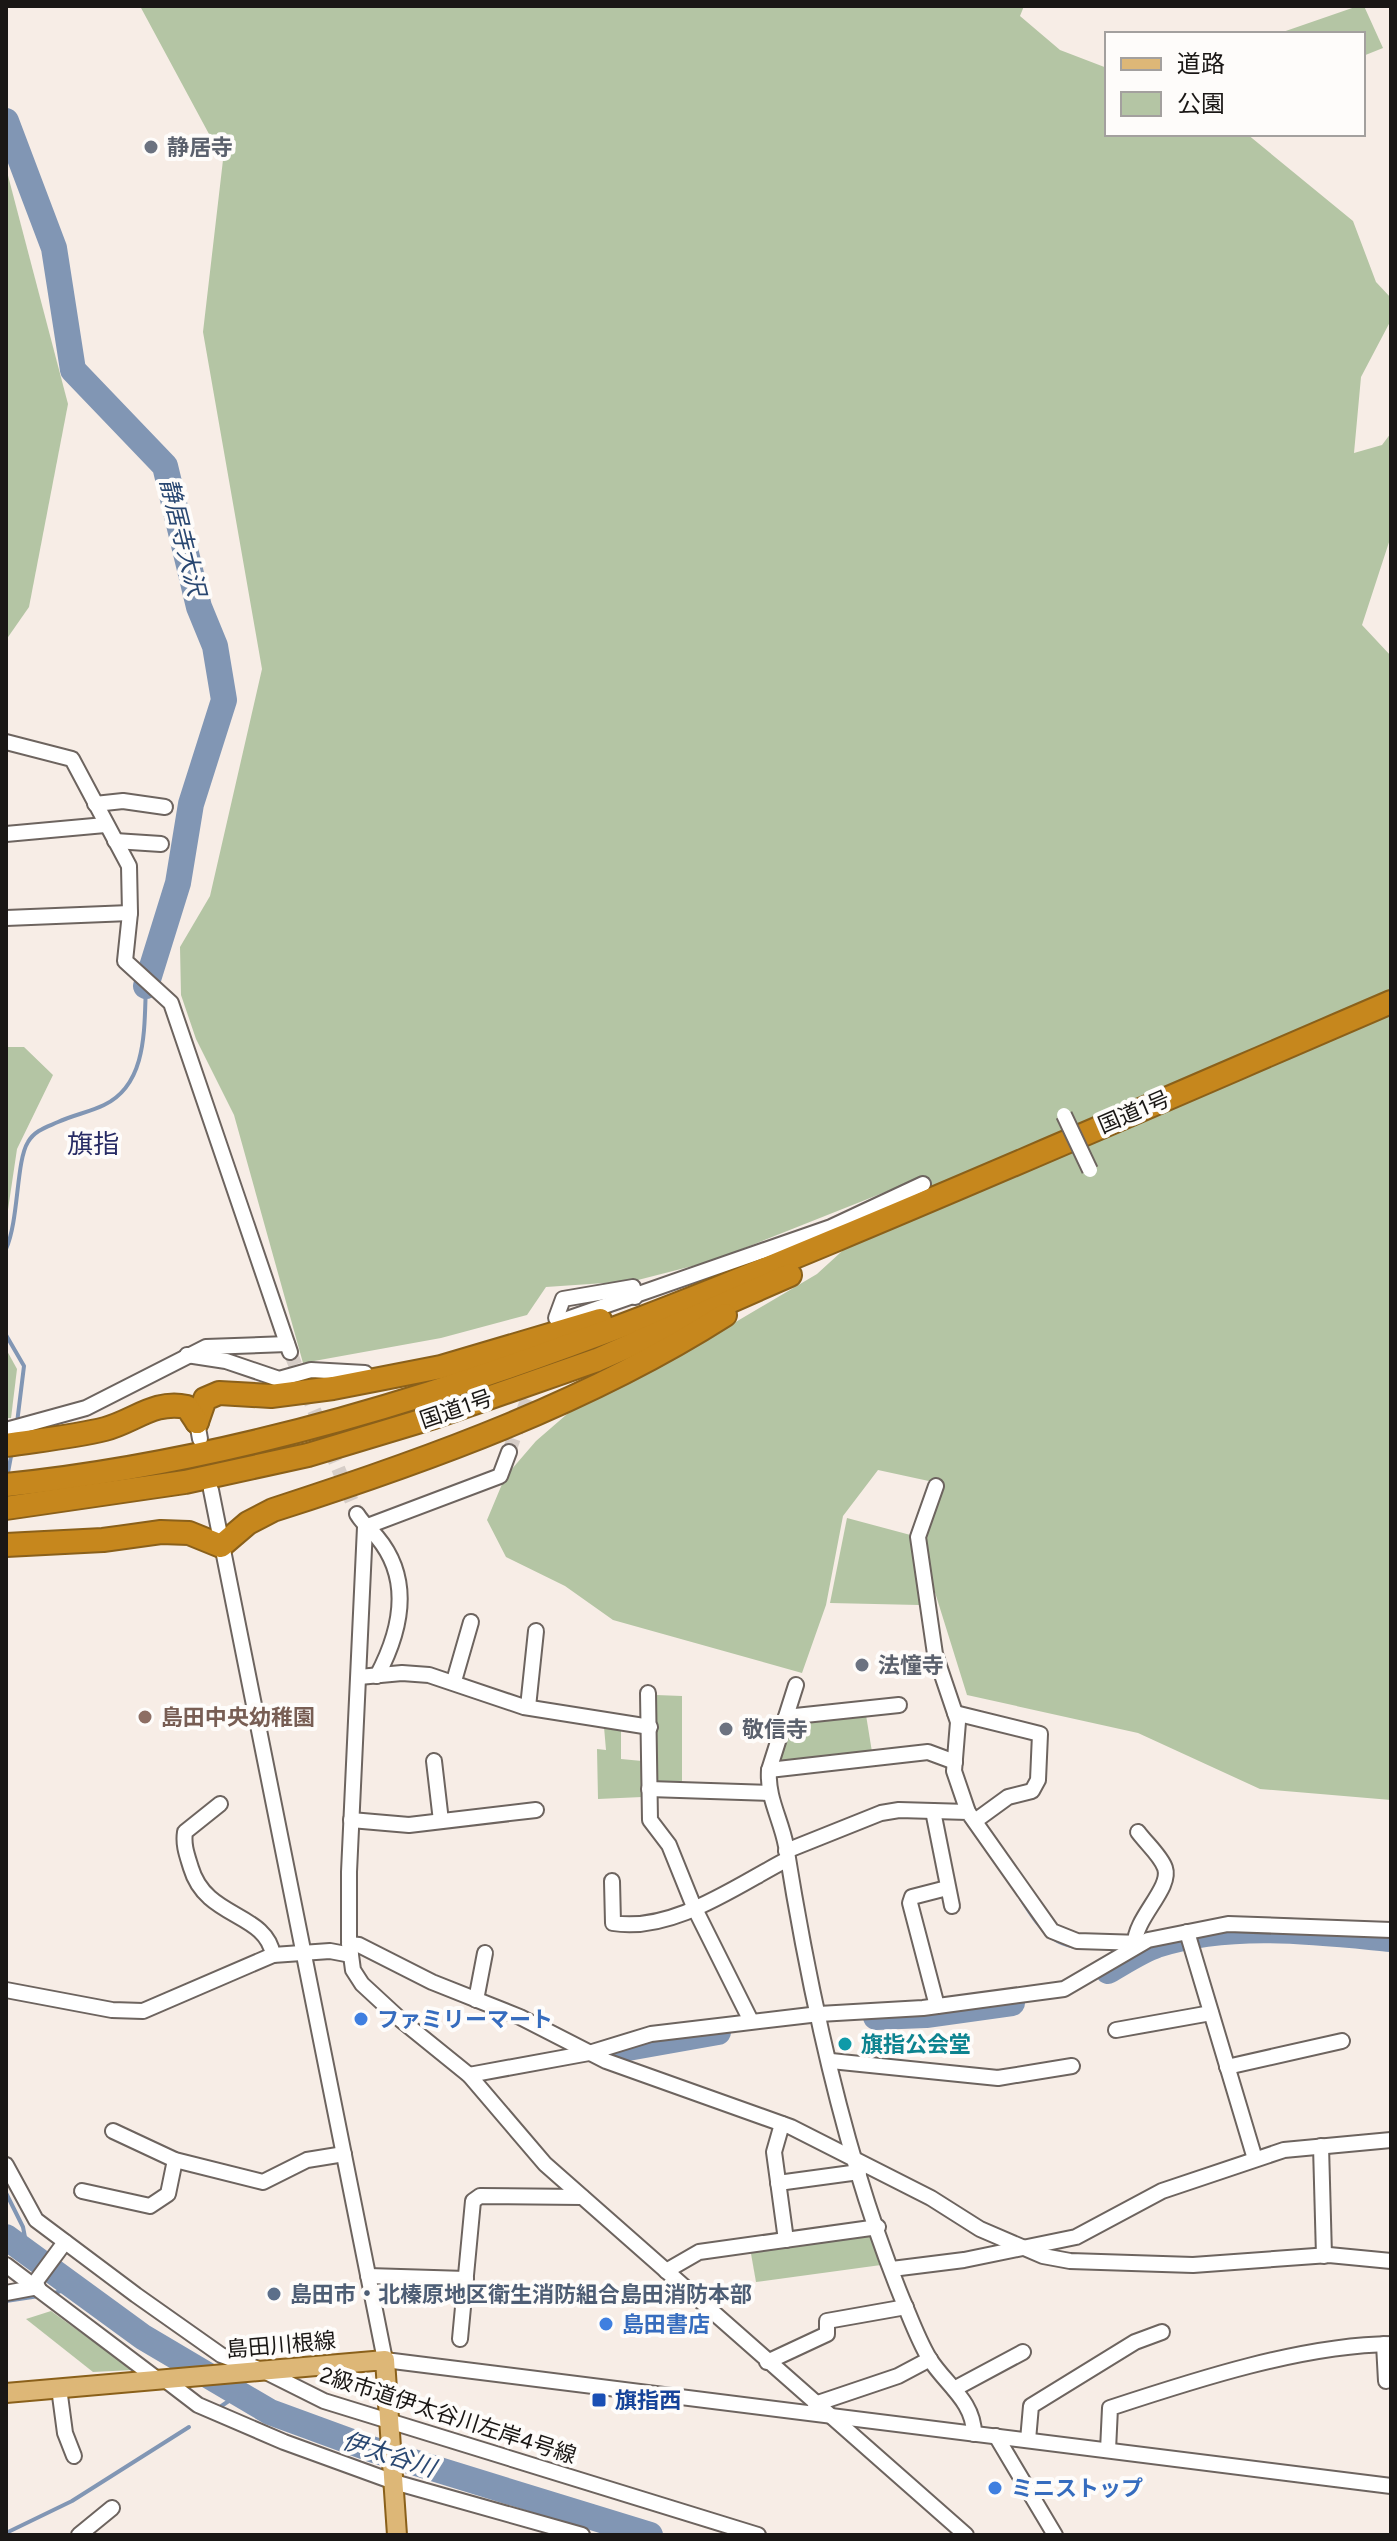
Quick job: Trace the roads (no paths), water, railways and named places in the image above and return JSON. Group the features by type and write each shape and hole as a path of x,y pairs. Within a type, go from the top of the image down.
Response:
{"highway":[{"name":"国道1号","path":"6,1508 185,1482 308,1455 392,1430 597,1360 876,1223 1391,1002"},
{"name":"国道1号","path":"6,1485 180,1458 294,1434 476,1380 779,1271"},
{"path":"6,1445 102,1429 152,1407 172,1404 187,1407 198,1431 199,1407 205,1399 219,1393 271,1396 441,1367 779,1271"},
{"path":"6,1545 103,1540 161,1532 189,1533 221,1546 248,1523 273,1510 432,1456 658,1358 779,1271"}],"main road":[{"name":"島田川根線","path":"6,2393 385,2360"},
{"path":"385,2360 397,2535"}],"street":[{"path":"6,742 72,759 129,866 130,913 125,961 171,1003 289,1348 206,1347 86,1408 6,1430"},
{"path":"95,804 123,801 165,807"},
{"path":"6,834 105,825"},
{"path":"115,841 161,844"},
{"path":"6,918 130,913"},
{"path":"1064,1115 1090,1170"},
{"path":"187,1355 226,1361 279,1379 311,1370 357,1374 471,1349 635,1297 831,1227 923,1184"},
{"path":"556,1318 563,1299 633,1287 635,1297"},
{"path":"361,1521 500,1476 509,1452"},
{"path":"936,1486 918,1537 935,1654 958,1722 955,1762 960,1793 971,1817 1052,1931 1077,1941 1139,1943 1228,1924 1391,1930"},
{"path":"211,1490 385,2360 1391,2486"},
{"path":"361,1521 377,1536 389,1557 402,1600 392,1647 377,1676"},
{"path":"361,1521 359,1677 351,1820 350,1950 353,1970 362,1984 469,2075 545,2164 966,2535"},
{"path":"454,1681 471,1622"},
{"path":"528,1707 536,1631"},
{"path":"359,1677 402,1673 454,1681 500,1701 650,1727"},
{"path":"796,1685 769,1770 770,1793 819,2014 857,2166 906,2307 930,2359 974,2417 974,2434"},
{"path":"648,1693 650,1820 669,1845 694,1907 751,2021"},
{"path":"786,1717 899,1705"},
{"path":"612,1881 613,1923 630,1926 650,1923 694,1907 786,1856 881,1813 933,1811 971,1817 1008,1797 1032,1791 1038,1780 1040,1734 955,1713"},
{"path":"769,1770 928,1752 955,1762"},
{"path":"434,1761 441,1821"},
{"path":"649,1789 770,1793"},
{"path":"220,1804 185,1832 184,1844 196,1886 214,1904 263,1931 273,1955"},
{"path":"351,1820 409,1825 536,1810"},
{"path":"933,1811 952,1906"},
{"path":"1138,1832 1165,1867 1166,1879 1135,1930 1139,1943"},
{"path":"937,2006 910,1903 912,1897 947,1888"},
{"path":"1187,1932 1255,2159"},
{"path":"469,2075 589,2053 651,2034 819,2014 937,2006 1064,1989 1139,1943"},
{"path":"6,1990 112,2010 143,2011 273,1955 350,1950 359,1945 432,1982 520,2017 589,2053 782,2124 857,2166 1020,2248 1070,2261 1261,2262 1324,2256 1391,2261"},
{"path":"476,2000 485,1953"},
{"path":"1116,2030 1211,2013"},
{"path":"1227,2067 1342,2041"},
{"path":"831,2061 998,2078 1072,2066"},
{"path":"782,2124 774,2152 786,2240"},
{"path":"113,2131 175,2160 263,2182 307,2160 344,2154"},
{"path":"892,2269 1076,2237 1162,2191 1284,2150 1391,2140"},
{"path":"1321,2146 1324,2256"},
{"path":"82,2191 150,2206 168,2194 175,2160"},
{"name":"2級市道伊太谷川左岸4号線","path":"6,2165 36,2220 221,2355 264,2371 324,2401 390,2424 758,2535"},
{"path":"778,2183 857,2166"},
{"path":"460,2339 473,2201 480,2196 582,2197"},
{"path":"666,2271 699,2252 878,2227"},
{"path":"6,2293 36,2286 65,2242"},
{"path":"6,2265 198,2405 393,2479 582,2535"},
{"path":"368,2276 466,2279"},
{"path":"767,2362 827,2334 827,2321 906,2307"},
{"path":"1028,2440 1031,2406 1135,2342 1162,2332"},
{"path":"1108,2450 1110,2408 1168,2389 1346,2344 1387,2344 1386,2381"},
{"path":"954,2389 1023,2352"},
{"path":"815,2404 898,2376 930,2359"},
{"path":"59,2388 65,2433 74,2456"},
{"path":"996,2436 1055,2535"},
{"path":"79,2535 112,2508"}],"waterway":[{"name":"静居寺大沢","path":"6,121 54,248 73,370 165,466 199,607 215,646 224,700 191,804 178,883 146,986"},
{"path":"6,1249 13,1223 21,1163 28,1142 46,1127 104,1105 118,1096 129,1083 141,1053 146,985"},
{"path":"6,1335 24,1366 17,1423"},
{"path":"7,1478 12,1451"},
{"path":"1021,1899 1041,1927 1056,1940 1089,1948"},
{"path":"1108,1971 1157,1945 1214,1933 1274,1930 1391,1939"},
{"path":"876,2017 926,2015 1012,2003"},
{"path":"611,2051 718,2032"},
{"path":"6,2193 23,2227 28,2253"},
{"name":"伊太谷川","path":"6,2237 143,2337 270,2412 371,2449 650,2535"},
{"path":"52,2294 72,2287"},
{"path":"6,2301 39,2296"},
{"path":"217,2409 239,2394"},
{"path":"6,2533 72,2501 189,2427"}],"tunnel":[{"path":"290,1352 357,1514"},
{"path":"509,1452 535,1377"}],"place":[{"name":"静居寺","path":"151,147"},
{"name":"法憧寺","path":"862,1665"},
{"name":"島田中央幼稚園","path":"145,1717"},
{"name":"敬信寺","path":"726,1729"},
{"name":"ファミリーマート","path":"361,2019"},
{"name":"旗指公会堂","path":"845,2044"},
{"name":"島田市・北榛原地区衛生消防組合島田消防本部","path":"274,2294"},
{"name":"島田書店","path":"606,2324"},
{"name":"旗指西","path":"599,2400"},
{"name":"ミニストップ","path":"995,2488"}],"district":[{"name":"旗指","path":"93,1144"}]}
